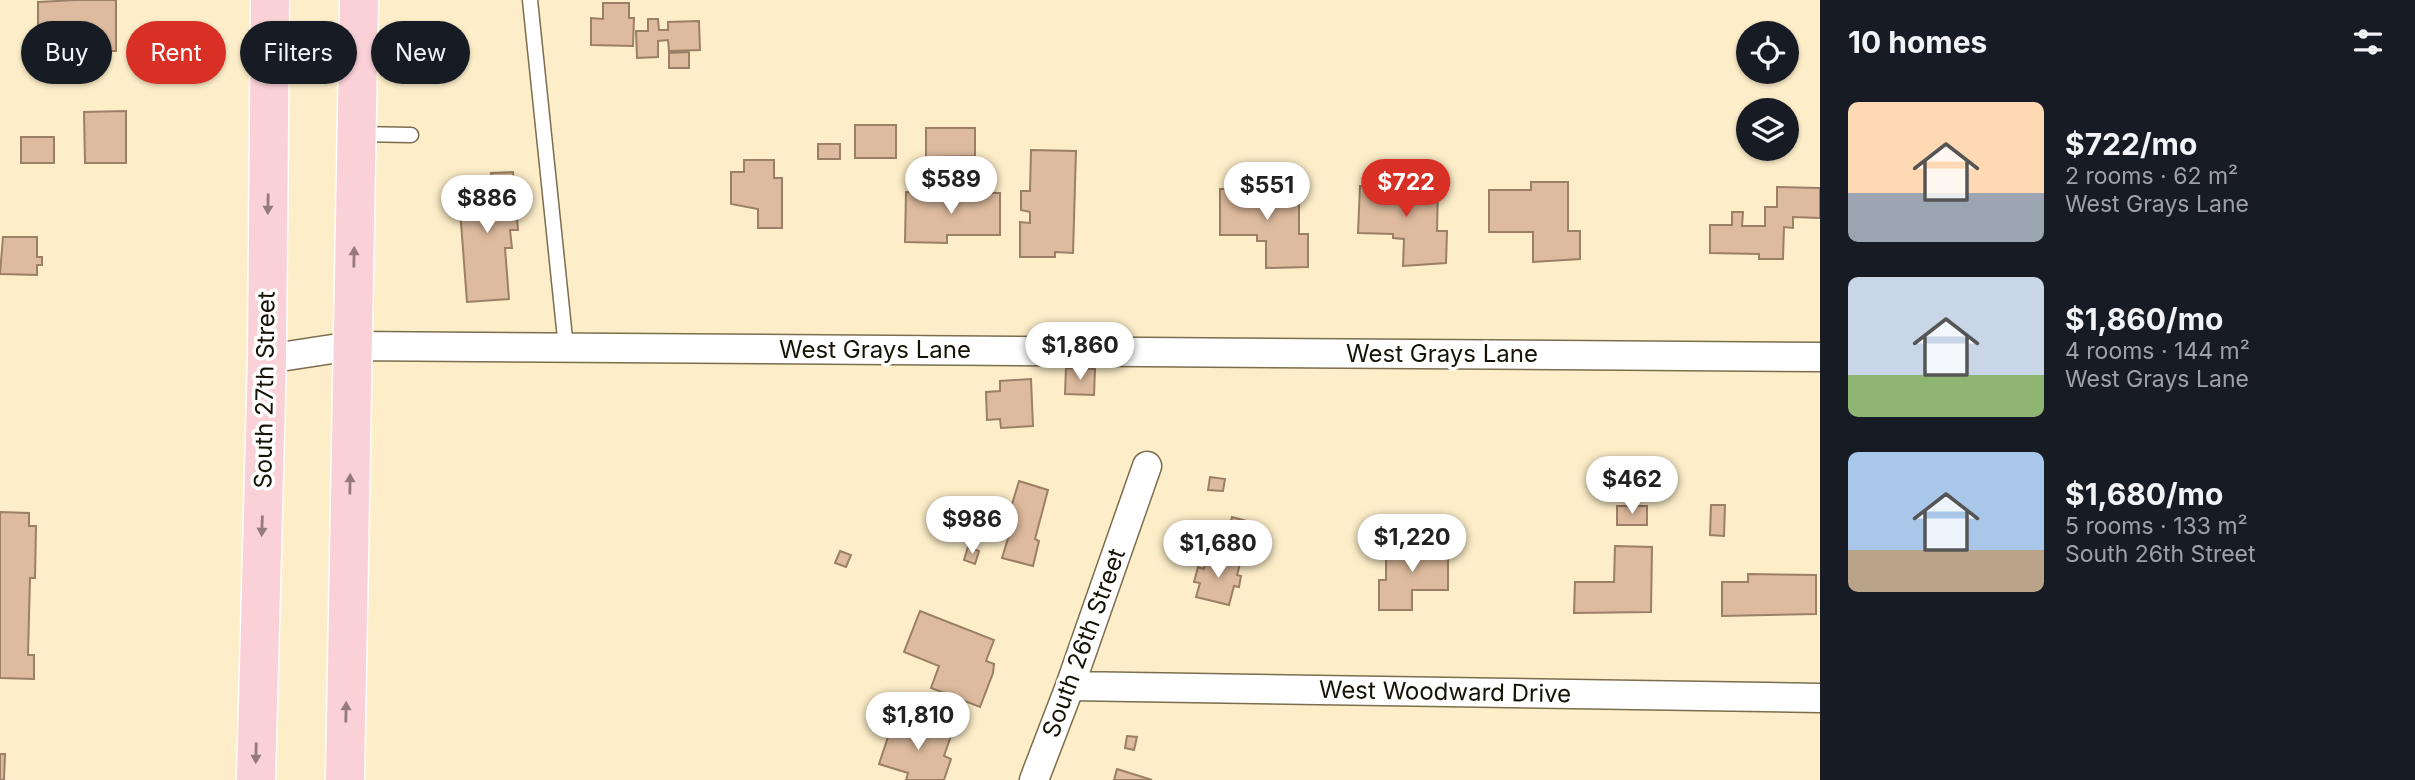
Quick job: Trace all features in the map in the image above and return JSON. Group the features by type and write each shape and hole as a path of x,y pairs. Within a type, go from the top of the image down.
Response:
{"main road":[{"name":"South 27th Street","path":"256,780 267,359 270,0"},
{"path":"345,780 359,0"}],"street":[{"name":"West Grays Lane","path":"267,359 352,346 1820,357"},
{"name":"South 26th Street","path":"1034,780 1147,466"},
{"name":"West Woodward Drive","path":"1070,686 1820,698"}],"lane":[{"path":"530,0 566,348"},
{"path":"356,134 411,135"}],"building":[{"path":"116,0 116,51 112,51 112,21 38,21 38,2"},
{"path":"603,3 629,3 629,18 634,18 633,46 591,45 591,18 603,19"},
{"path":"648,19 658,19 659,30 668,30 668,22 699,21 700,50 669,51 668,40 658,41 658,57 637,58 636,31 648,31"},
{"path":"689,52 689,68 669,68 669,53"},
{"path":"126,111 126,163 85,163 84,112"},
{"path":"855,125 896,125 896,158 855,158"},
{"path":"926,128 975,128 975,156 926,157"},
{"path":"21,137 54,137 54,163 21,163"},
{"path":"818,144 840,144 840,159 818,159"},
{"path":"1031,150 1076,151 1073,253 1055,252 1055,257 1020,257 1020,222 1030,223 1030,212 1021,210 1021,191 1030,191"},
{"path":"744,160 774,160 774,178 782,178 782,228 758,228 758,209 731,204 731,172 744,172"},
{"path":"513,172 518,230 510,230 512,248 505,248 509,299 467,302 458,183 492,181 491,173"},
{"path":"1399,176 1422,176 1422,186 1438,187 1437,231 1447,231 1446,263 1403,266 1404,239 1393,238 1393,234 1358,233 1360,186 1399,187"},
{"path":"1261,179 1282,179 1282,191 1299,191 1299,234 1308,234 1308,267 1266,268 1266,241 1257,241 1257,235 1220,235 1220,189 1261,189"},
{"path":"1531,182 1568,182 1568,231 1580,231 1580,259 1533,262 1533,232 1489,232 1489,190 1531,190"},
{"path":"1777,187 1820,188 1820,218 1793,217 1793,228 1784,227 1783,259 1759,259 1759,254 1710,253 1710,225 1732,225 1732,212 1743,212 1742,226 1765,226 1765,207 1777,207"},
{"path":"906,192 1000,193 1000,235 947,235 947,243 905,242"},
{"path":"3,237 37,237 37,257 42,257 42,265 37,265 37,275 0,274"},
{"path":"1066,368 1095,369 1094,395 1065,394"},
{"path":"1031,379 1033,426 1001,428 1000,419 987,420 986,392 1000,391 1000,381"},
{"path":"1210,477 1225,479 1223,491 1208,490"},
{"path":"1019,481 1048,490 1035,539 1039,541 1033,566 1002,558 1009,535 1004,531"},
{"path":"1711,505 1725,505 1724,536 1710,535"},
{"path":"1617,506 1647,506 1647,525 1617,525"},
{"path":"0,512 29,513 29,526 36,526 35,578 30,578 28,655 34,655 34,679 0,678"},
{"path":"1232,517 1261,525 1253,556 1224,548"},
{"path":"1386,545 1448,546 1448,590 1412,590 1412,610 1379,610 1379,580 1386,580"},
{"path":"1615,546 1652,547 1651,612 1574,613 1575,582 1614,582"},
{"path":"968,547 979,551 975,564 964,560"},
{"path":"840,551 851,555 846,567 835,563"},
{"path":"1207,555 1240,564 1237,575 1241,576 1239,587 1234,586 1229,605 1196,597 1200,583 1194,582 1198,567 1204,569"},
{"path":"1748,574 1816,575 1816,614 1722,616 1722,582 1748,582"},
{"path":"920,611 994,640 986,661 994,664 993,673 980,707 931,688 939,666 904,652"},
{"path":"893,722 919,731 922,723 952,733 944,756 951,759 944,780 906,780 908,773 879,764"},
{"path":"1127,736 1137,737 1134,750 1125,748"},
{"path":"0,754 5,754 4,780 0,780"},
{"path":"1117,769 1152,780 1114,780"}]}
